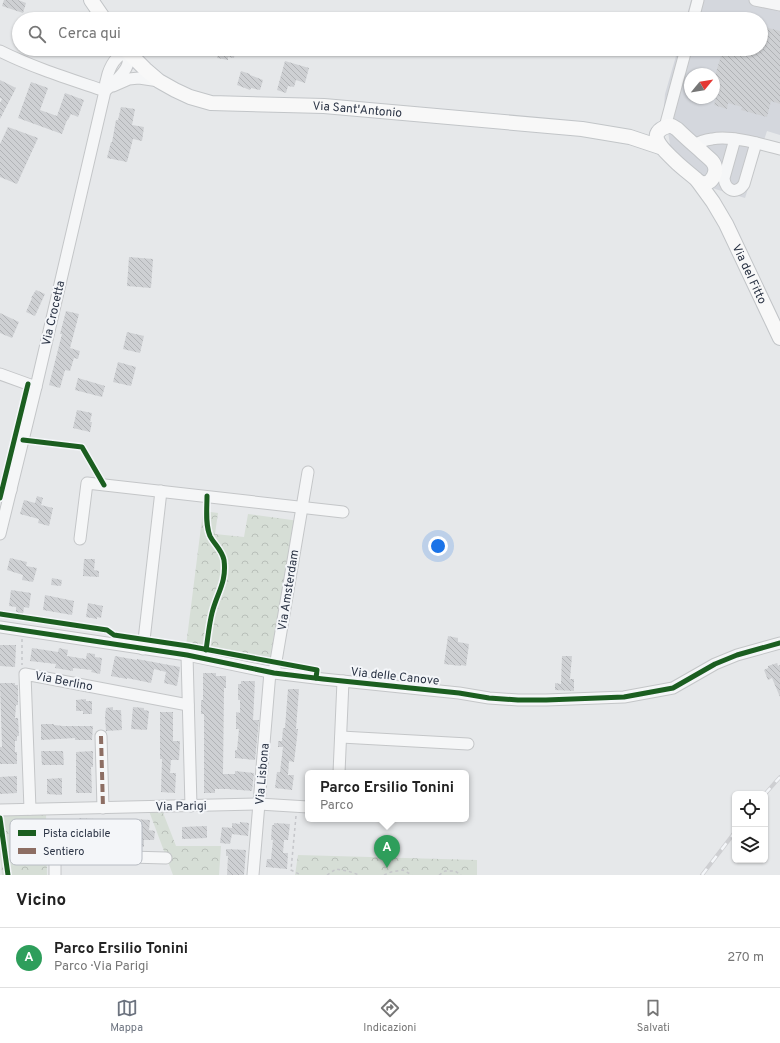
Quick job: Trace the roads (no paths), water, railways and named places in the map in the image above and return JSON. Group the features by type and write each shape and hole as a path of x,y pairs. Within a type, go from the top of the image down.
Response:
{"main road":[{"path":"91,0 99,12"},
{"name":"Via Sant'Antonio","path":"132,56 159,81 190,97 211,103 324,106 606,132 630,137 660,147 697,180"},
{"path":"660,147 657,140 657,135 665,128 701,146 714,164 715,173 713,178 704,183 697,180"},
{"name":"Via Sant'Antonio","path":"606,132 665,128"},
{"name":"Via del Fitto","path":"711,179 713,194 719,211"},
{"name":"Via del Fitto","path":"697,180 719,211 780,338"}],"street":[{"path":"695,12 698,0"},
{"path":"755,0 780,5"},
{"path":"0,51 27,63 107,90 130,79 139,78 159,81"},
{"path":"110,70 111,56"},
{"name":"Via Crocetta","path":"0,534 5,489 36,387 107,90 105,84 107,76 120,56"},
{"path":"107,90 122,74 128,63 127,56"},
{"path":"665,128 684,56"},
{"path":"701,146 713,138 720,138 735,139 780,149"},
{"path":"735,139 724,178 724,183 736,191 741,189 744,184 756,143"},
{"path":"0,365 9,376 16,380"},
{"path":"0,374 36,387"},
{"name":"Via Amsterdam","path":"272,672 308,472"},
{"path":"80,539 87,482 343,512"},
{"path":"143,649 160,491"},
{"name":"Via delle Canove","path":"0,627 187,655 272,672 459,693 489,698 518,700 624,697 673,688 715,664 737,655 780,643"},
{"path":"187,655 190,806"},
{"name":"Via Lisbona","path":"253,875 272,672"},
{"name":"Via Berlino","path":"30,809 25,674 188,704"},
{"path":"339,770 343,681"},
{"path":"101,736 102,808"},
{"path":"341,737 468,744"},
{"path":"259,804 303,806"},
{"name":"Via Parigi","path":"0,810 259,804"},
{"path":"142,857 166,858"}],"railway":[{"path":"768,791 780,777"},
{"path":"702,875 732,836"}],"place":[{"name":"Parco Ersilio Tonini","path":"387,868"}]}
